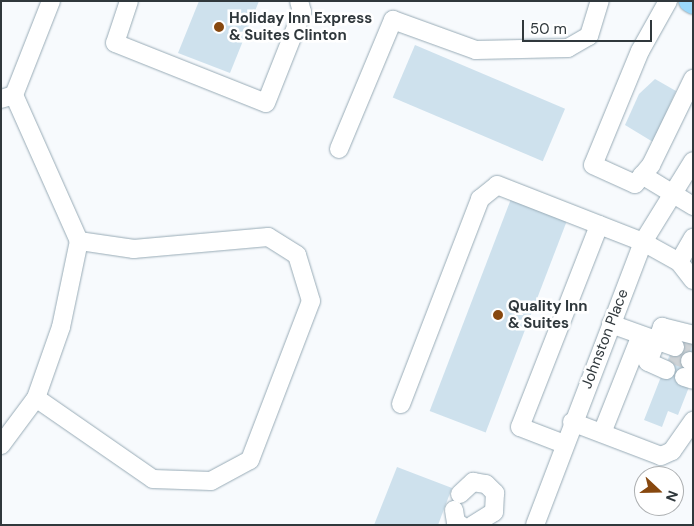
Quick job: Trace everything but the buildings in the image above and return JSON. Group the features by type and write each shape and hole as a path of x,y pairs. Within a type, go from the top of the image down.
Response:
{"main road":[{"path":"688,1 693,3"}],"street":[{"path":"1,445 36,398 62,327 79,241 8,97 51,1"},
{"path":"129,1 115,43 266,103 302,12 299,1"},
{"path":"339,149 393,20 476,50 568,48 589,36 600,1"},
{"path":"668,1 640,52 592,165 634,184 642,175 693,79"},
{"name":"Johnston Place","path":"535,525 572,422 643,242 693,161"},
{"path":"642,175 693,206"},
{"path":"401,404 480,199 497,185 643,242 679,262 693,280"},
{"path":"564,444 520,427 599,225"},
{"path":"36,398 153,479 210,481 250,460 311,301 297,255 268,237 134,249 79,241"},
{"path":"679,262 693,238"},
{"path":"611,324 652,342"},
{"path":"602,433 652,342 662,327 671,326 675,351 648,362 652,342"},
{"path":"572,422 661,456 672,451 693,420"},
{"path":"458,510 473,482 486,484 495,493 494,512 473,525"}],"tunnel":[{"path":"677,338 693,345"},
{"path":"671,354 690,361"}],"place":[{"name":"Holiday Inn Express & Suites Clinton","path":"219,27"},
{"name":"Quality Inn & Suites","path":"498,315"}]}
